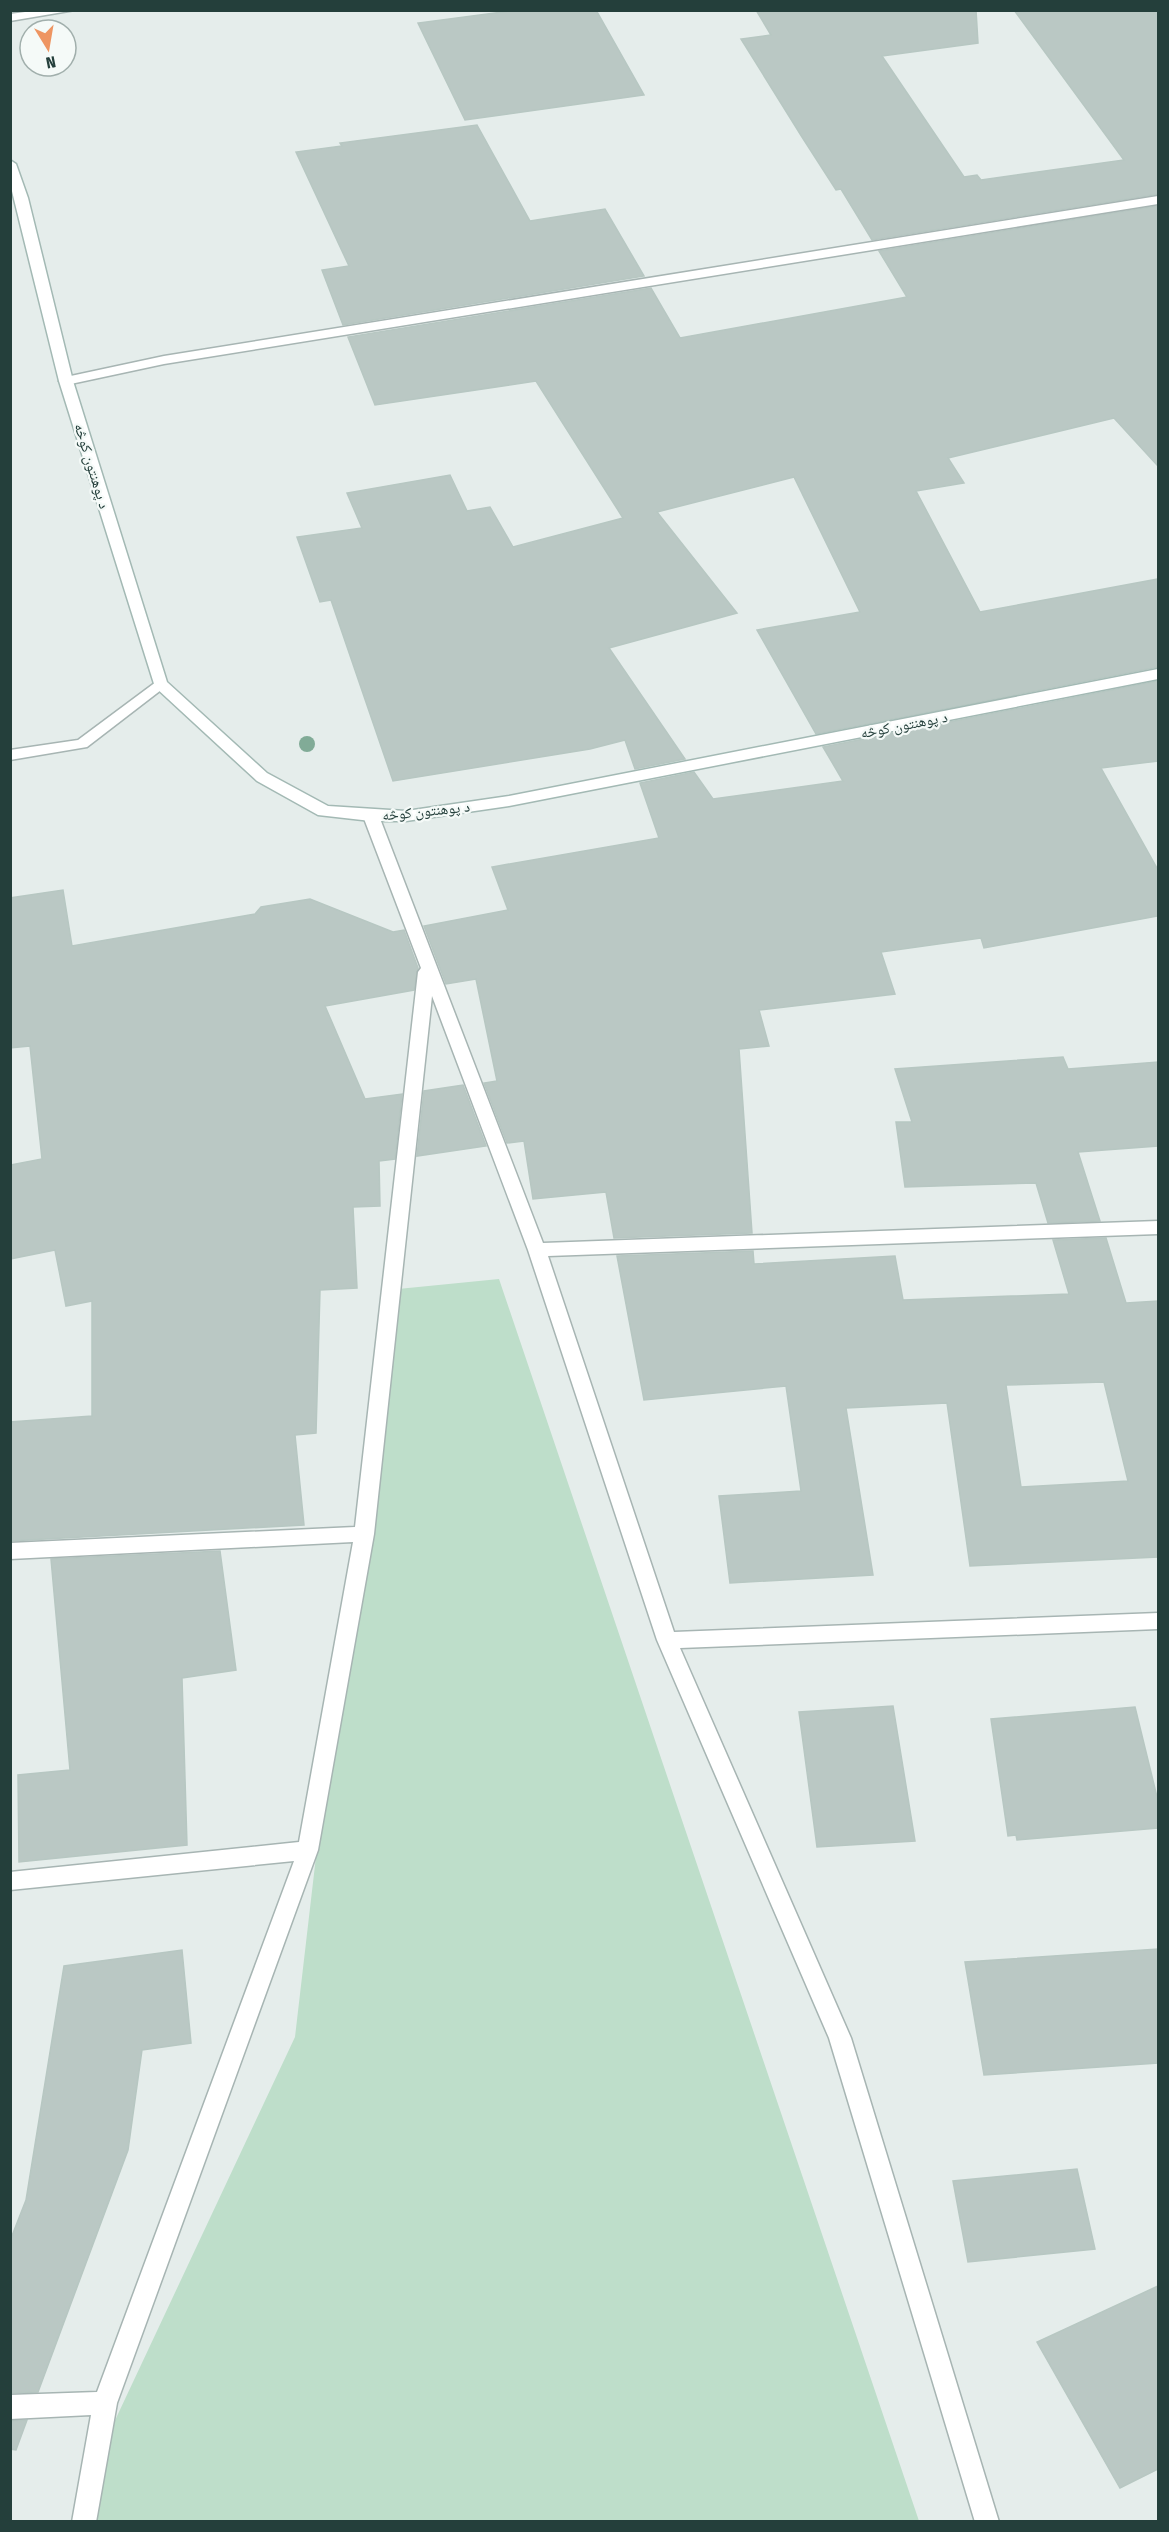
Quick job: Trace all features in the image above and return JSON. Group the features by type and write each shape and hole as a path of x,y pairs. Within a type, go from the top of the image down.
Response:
{"street":[{"path":"10,18 70,10"},
{"name":"د پوهنتون کوڅه","path":"10,164 16,199 66,381 159,684 262,777 324,811 370,816 406,816 509,801 1158,674"},
{"path":"66,381 164,360 1158,200"},
{"path":"10,755 82,744 159,684"},
{"path":"370,816 426,967 537,1250 668,1640 840,2038 987,2522"},
{"path":"84,2522 105,2403 308,1850 364,1534 426,967"},
{"path":"537,1250 1158,1227"},
{"path":"10,1551 364,1534"},
{"path":"668,1640 1158,1621"},
{"path":"10,1881 308,1850"},
{"path":"10,2406 105,2403"}],"green space":[{"path":"499,1279 919,2521 87,2522 95,2463 295,2037 363,1453 398,1289"}],"building":[{"path":"518,10 596,10 644,95 465,120 418,23"},
{"path":"756,10 976,10 978,43 882,56 964,177 977,175 981,180 1124,160 1014,10 1158,10 1158,194 872,240 841,189 836,190 741,39 771,35"},
{"path":"477,125 530,221 605,209 644,276 343,325 322,270 349,266 296,152 342,146 340,143"},
{"path":"1158,206 1158,466 1114,418 948,458 964,483 916,491 980,612 1158,579 1158,667 816,734 757,630 860,612 794,477 657,512 737,613 609,648 685,759 635,769 625,740 590,749 393,781 331,600 320,602 297,537 362,528 347,493 450,475 467,511 490,507 513,547 623,518 536,381 375,405 348,337 651,288 680,338 907,297 879,251"},
{"path":"1158,681 1158,761 1101,768 1158,870 1158,916 984,948 981,938 881,952 895,994 759,1010 769,1046 739,1049 752,1233 614,1238 606,1192 533,1199 524,1141 507,1143 484,1083 497,1081 476,979 446,984 424,926 508,910 492,867 659,838 640,783 694,772 713,799 843,781 823,747"},
{"path":"63,890 72,946 255,914 261,907 310,899 393,932 404,930 418,968 414,990 325,1006 365,1099 402,1094 395,1159 379,1161 380,1206 353,1207 357,1288 320,1290 316,1433 295,1435 304,1525 10,1541 10,1422 92,1416 92,1301 66,1306 55,1250 10,1259 10,1165 42,1159 30,1046 10,1048 10,898"},
{"path":"1063,1057 1068,1069 1158,1062 1158,1146 1078,1152 1100,1221 1048,1223 1036,1183 905,1187 896,1122 912,1122 895,1069"},
{"path":"463,1085 486,1146 417,1156 424,1091"},
{"path":"1106,1238 1126,1303 1158,1301 1158,1557 970,1566 947,1403 846,1408 873,1575 730,1583 719,1496 801,1491 786,1386 644,1400 617,1256 753,1251 754,1264 895,1256 903,1300 1069,1294 1053,1240","holes":["1104,1382 1128,1481 1021,1487 1006,1385"]},
{"path":"220,1551 236,1670 182,1678 187,1845 19,1862 18,1775 70,1770 51,1559"},
{"path":"893,1706 915,1841 817,1847 799,1712"},
{"path":"1135,1707 1158,1801 1158,1828 1017,1840 1016,1835 1008,1836 991,1719"},
{"path":"1158,1949 1158,2063 984,2075 965,1962"},
{"path":"182,1950 191,2043 142,2050 128,2150 38,2392 10,2393 10,2241 26,2200 64,1966"},
{"path":"1077,2169 1095,2249 968,2262 953,2181"},
{"path":"1158,2286 1158,2469 1120,2488 1037,2342"},
{"path":"27,2420 16,2450 10,2449 10,2421"}]}
